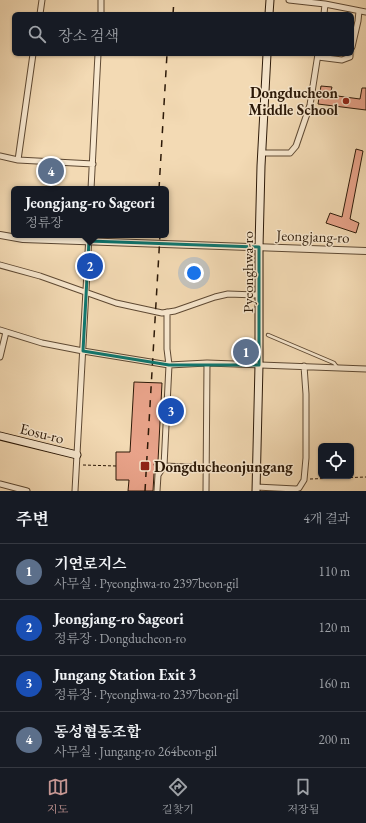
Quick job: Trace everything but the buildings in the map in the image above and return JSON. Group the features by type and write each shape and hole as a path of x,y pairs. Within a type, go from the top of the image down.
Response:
{"main road":[{"path":"269,12 270,0"},
{"name":"Pyeonghwa-ro","path":"256,489 259,365 259,247 267,56"},
{"name":"Eosu-ro","path":"0,436 77,455"}],"street":[{"path":"40,12 42,0"},
{"path":"101,0 101,12"},
{"path":"289,0 323,3 366,12"},
{"path":"354,38 359,11"},
{"path":"18,160 33,56"},
{"path":"91,186 98,56"},
{"path":"262,152 290,153 296,146 310,105 318,56"},
{"path":"323,56 342,60 350,56"},
{"path":"0,156 18,160 92,164"},
{"name":"Jeongjang-ro","path":"0,235 11,237"},
{"name":"Jeongjang-ro","path":"17,238 89,238 366,251"},
{"path":"75,491 89,238"},
{"path":"0,265 40,276 116,303 162,313 175,311 215,296 228,294 259,295"},
{"path":"157,491 158,475 164,466 169,365 167,312"},
{"path":"0,330 42,343 169,365 207,363 366,368"},
{"path":"0,357 6,332"},
{"path":"206,491 207,363"},
{"path":"256,489 296,489 299,488 304,480 307,452 304,366"},
{"path":"158,465 256,470"},
{"path":"0,484 6,488 27,491"}],"lane":[{"path":"268,335 334,363 337,367"}],"path":[{"path":"77,465 116,466"},
{"path":"304,480 366,477"}],"highlighted area":[{"path":"89,241 259,247 259,365 169,365 83,351"}],"railway":[{"path":"173,12 174,0"},
{"path":"159,186 167,56"},
{"path":"145,491 160,238"}],"place":[{"name":"Dongducheon Middle School","path":"346,101"},
{"name":"동성협동조합","path":"51,171"},
{"name":"Jeongjang-ro Sageori","path":"90,266"},
{"name":"기연로지스","path":"246,352"},
{"name":"Jungang Station Exit 3","path":"171,411"},
{"name":"Dongducheonjungang","path":"145,466"}]}
